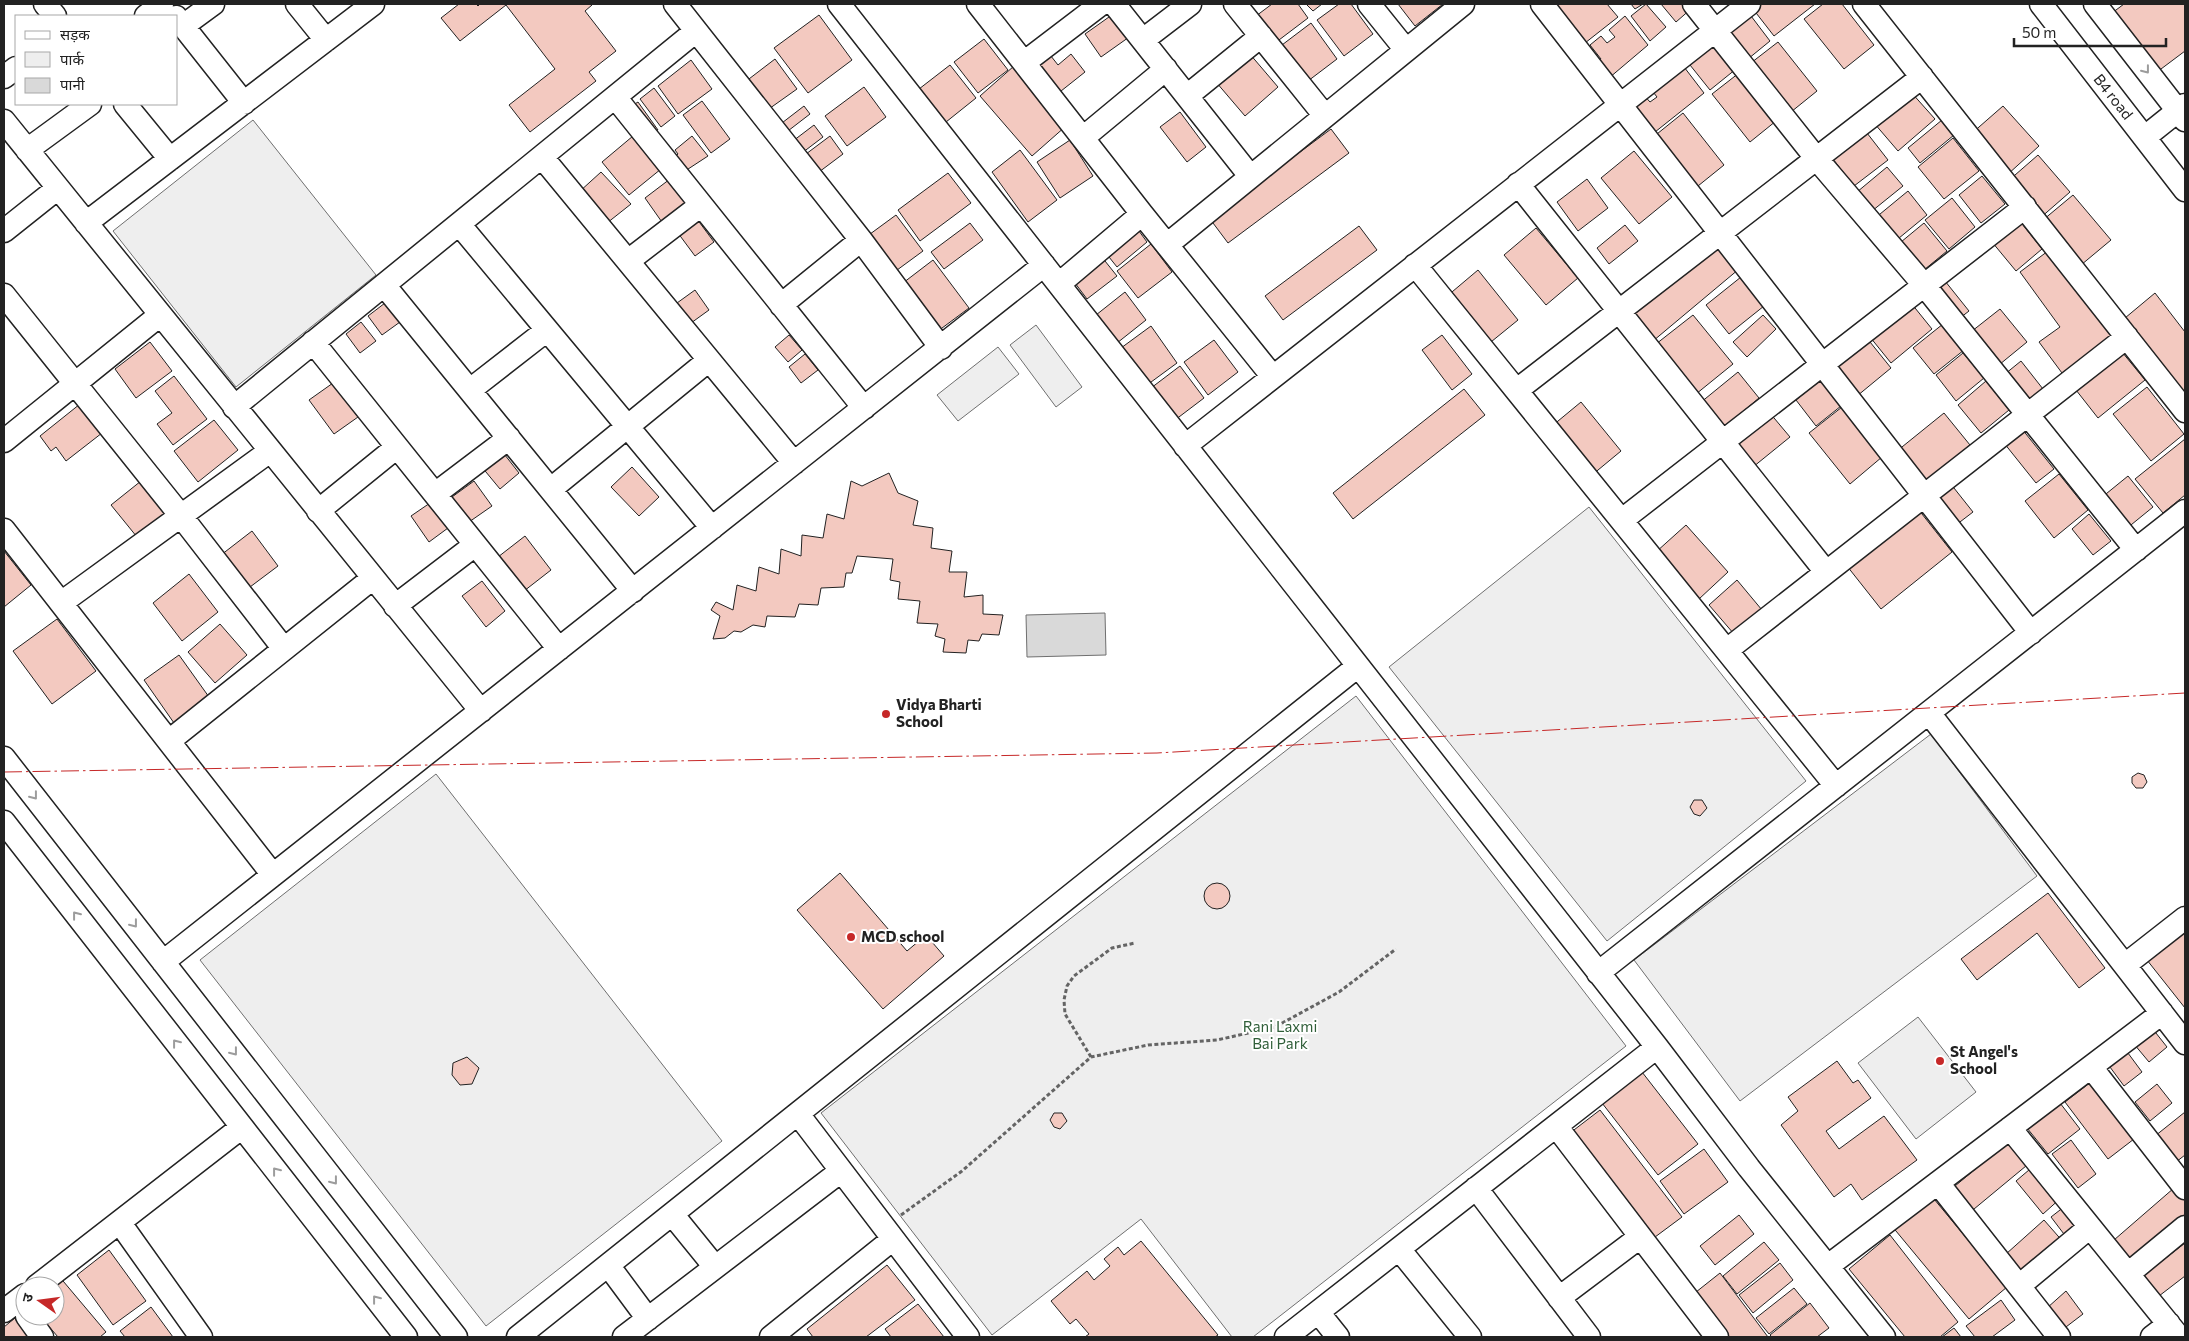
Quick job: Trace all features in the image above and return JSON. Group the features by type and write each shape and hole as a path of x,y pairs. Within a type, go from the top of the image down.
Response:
{"street":[{"path":"45,4 54,15"},
{"path":"148,15 164,4 174,15"},
{"path":"213,4 178,20 244,103"},
{"path":"297,4 326,40"},
{"path":"86,223 373,4"},
{"path":"675,4 861,240 940,348"},
{"path":"839,4 1657,1047 1749,1168 1884,1337"},
{"path":"980,4 1142,214 1273,377"},
{"path":"1025,62 1101,4"},
{"path":"1114,4 1250,176"},
{"path":"1143,40 1190,4"},
{"path":"1369,4 1406,50"},
{"path":"1168,244 1463,4"},
{"path":"1542,4 2030,633"},
{"path":"1694,4 1816,158 1924,285 2136,550"},
{"path":"1185,446 1749,4"},
{"path":"1864,4 2185,411"},
{"name":"B4 road","path":"2041,4 2185,190"},
{"path":"2095,4 2183,112 2145,137"},
{"path":"1246,8 1261,36 1324,116"},
{"path":"234,407 696,31"},
{"path":"1187,96 1261,36"},
{"path":"4,77 15,69"},
{"path":"1084,137 1166,69"},
{"path":"1517,390 1922,76"},
{"path":"615,97 864,408"},
{"path":"27,150 89,105"},
{"path":"126,105 170,160"},
{"path":"4,121 481,712"},
{"path":"542,157 794,463"},
{"path":"1518,184 1826,572"},
{"path":"4,231 58,188"},
{"path":"628,261 702,205"},
{"path":"1622,520 2025,207"},
{"path":"1059,284 1142,214"},
{"path":"459,224 712,528"},
{"path":"781,304 861,240"},
{"path":"163,962 1044,265"},
{"path":"1415,265 1836,786"},
{"path":"384,285 633,591"},
{"path":"4,295 181,516 284,649"},
{"path":"4,441 160,315"},
{"path":"470,390 547,330"},
{"path":"1727,650 2127,337"},
{"path":"313,342 559,649"},
{"path":"551,490 709,360"},
{"path":"435,494 509,438"},
{"path":"318,511 397,447"},
{"path":"61,603 270,451"},
{"path":"1598,973 2185,512"},
{"path":"4,530 273,875"},
{"path":"395,606 475,545"},
{"path":"168,741 373,578"},
{"path":"518,1337 1358,666"},
{"path":"1929,713 2185,1043"},
{"path":"4,758 456,1337"},
{"path":"4,822 406,1337"},
{"path":"2125,965 2185,918"},
{"path":"1828,1266 2162,1013"},
{"path":"1286,1337 1657,1047"},
{"path":"2091,1067 2178,1163 2185,1188"},
{"path":"798,1114 968,1337"},
{"path":"1556,1126 1712,1336"},
{"path":"50,1276 242,1127"},
{"path":"2010,1128 2128,1274 2167,1333"},
{"path":"624,1337 842,1171"},
{"path":"1938,1183 2059,1337"},
{"path":"1476,1188 1589,1337"},
{"path":"672,1214 715,1267"},
{"path":"120,1223 201,1337"},
{"path":"2019,1286 2090,1227"},
{"path":"2128,1274 2185,1227"},
{"path":"1560,1298 1640,1237"},
{"path":"771,1337 796,1330 893,1239"},
{"path":"1399,1249 1470,1337"},
{"path":"608,1265 648,1318"},
{"path":"1318,1312 1338,1337"},
{"path":"33,1326 42,1337"}],"path":[{"path":"1091,1057 1065,1014 1064,1000 1067,986 1074,976 1112,948 1135,943"},
{"path":"900,1216 962,1172 1091,1057 1148,1046 1217,1040 1275,1028 1339,992 1396,949"}],"green space":[{"path":"253,120 376,275 236,387 113,231"},
{"path":"1036,325 1082,387 1056,407 1010,345"},
{"path":"998,347 1019,374 958,421 937,395"},
{"path":"1589,507 1806,781 1607,941 1389,667"},
{"name":"Rani Laxmi Bai Park","path":"1356,696 1626,1046 1253,1337 1232,1337 1141,1219 992,1335 821,1113"},
{"path":"1931,734 2037,876 1740,1101 1634,960"},
{"path":"436,774 722,1141 486,1326 200,960"},
{"path":"1918,1017 1976,1092 1916,1139 1858,1063"}],"water":[{"path":"1105,613 1106,655 1027,657 1026,615"}],"building":[{"path":"459,4 476,4 478,6 480,4 591,4 585,11 616,51 589,72 596,81 530,132 509,105 555,69 506,5 460,41 441,18"},
{"path":"1272,4 1298,4 1308,18 1275,43 1256,16"},
{"path":"1306,4 1322,4 1313,11"},
{"path":"1339,4 1351,4 1373,34 1344,56 1317,20"},
{"path":"1398,4 1443,4 1415,26"},
{"path":"1553,4 1607,4 1618,17 1585,43"},
{"path":"1631,4 1643,4 1635,9"},
{"path":"1646,4 1666,27 1650,41 1631,16"},
{"path":"1661,4 1689,4 1692,8 1676,22"},
{"path":"1760,4 1815,4 1774,36 1753,9"},
{"path":"1823,4 1842,4 1874,45 1844,69 1804,19"},
{"path":"2124,4 2185,4 2185,51 2157,72 2112,13"},
{"path":"1116,12 1132,35 1101,57 1085,34"},
{"path":"1748,12 1770,41 1743,63 1721,34"},
{"path":"819,15 852,60 808,93 774,48"},
{"path":"1625,16 1648,45 1609,78 1596,62 1601,59 1590,45 1601,36 1607,43 1615,37 1609,30"},
{"path":"1311,23 1337,59 1304,84 1278,48"},
{"path":"984,39 1008,70 978,93 954,62"},
{"path":"1713,39 1736,69 1710,90 1686,60"},
{"path":"1778,42 1817,91 1786,116 1747,66"},
{"path":"1047,51 1058,65 1071,54 1085,72 1056,95 1032,63"},
{"path":"1249,53 1278,87 1245,116 1216,82"},
{"path":"775,59 797,89 766,111 745,82"},
{"path":"691,60 712,89 678,114 658,86"},
{"path":"1681,63 1704,93 1650,136 1626,106 1642,93 1650,102 1657,97 1650,88"},
{"path":"950,65 976,98 946,122 919,89"},
{"path":"1014,66 1066,126 1032,156 980,96"},
{"path":"1739,73 1776,121 1750,142 1712,94"},
{"path":"864,87 886,117 847,146 825,116"},
{"path":"654,88 675,116 661,127 640,99"},
{"path":"1910,91 1935,119 1898,151 1874,123"},
{"path":"702,101 730,139 711,153 683,115"},
{"path":"638,102 658,130 650,133 630,107"},
{"path":"804,106 810,114 784,134 778,126"},
{"path":"2003,106 2039,146 2007,175 1971,134"},
{"path":"1180,112 1206,147 1187,162 1160,127"},
{"path":"1683,113 1724,165 1693,190 1652,138"},
{"path":"1942,120 1954,135 1920,163 1908,148"},
{"path":"814,125 823,137 798,156 789,144"},
{"path":"1331,129 1349,153 1228,243 1210,219"},
{"path":"1867,133 1888,160 1854,186 1833,159"},
{"path":"633,136 661,169 629,195 602,162"},
{"path":"692,136 708,156 682,173 671,160 678,154 675,150"},
{"path":"830,136 843,154 815,175 802,157"},
{"path":"1953,138 1979,171 1944,199 1918,167"},
{"path":"1070,140 1093,176 1060,198 1037,162"},
{"path":"1020,150 1057,200 1028,222 992,172"},
{"path":"1634,151 1672,197 1639,224 1601,178"},
{"path":"2038,155 2070,192 2039,219 2007,182"},
{"path":"1887,167 1903,186 1872,211 1857,192"},
{"path":"601,172 631,204 607,223 579,192"},
{"path":"948,173 971,203 920,241 898,210"},
{"path":"1982,176 2005,204 1981,223 1959,195"},
{"path":"670,179 690,206 664,225 645,198"},
{"path":"1587,179 1608,208 1578,231 1557,202"},
{"path":"1908,191 1927,215 1893,243 1874,219"},
{"path":"2073,195 2111,240 2081,265 2043,220"},
{"path":"1952,198 1975,227 1949,249 1925,220"},
{"path":"694,215 714,242 695,256 675,229"},
{"path":"896,215 923,251 893,273 866,237"},
{"path":"2019,220 2042,249 2016,271 1992,242"},
{"path":"970,223 983,240 944,269 931,252"},
{"path":"1924,223 1947,251 1924,270 1901,242"},
{"path":"1625,225 1638,241 1609,264 1597,248"},
{"path":"1359,226 1377,250 1283,320 1265,296"},
{"path":"1136,227 1147,242 1117,267 1105,252"},
{"path":"1536,228 1578,278 1546,305 1504,255"},
{"path":"1717,242 1739,269 1653,341 1631,314"},
{"path":"1151,244 1172,272 1138,298 1117,271"},
{"path":"2052,248 2115,334 2062,373 2039,342 2060,327 2020,272"},
{"path":"1101,256 1117,276 1087,299 1072,279"},
{"path":"933,260 969,308 934,334 899,286"},
{"path":"1478,270 1518,320 1486,346 1446,297"},
{"path":"1741,277 1764,306 1729,334 1706,305"},
{"path":"1945,281 1969,311 1956,321 1932,291"},
{"path":"695,290 709,310 691,323 677,303"},
{"path":"1125,292 1146,320 1117,343 1096,315"},
{"path":"2155,293 2185,332 2185,393 2125,318"},
{"path":"385,303 400,322 382,335 368,316"},
{"path":"1911,303 1932,329 1891,363 1870,337"},
{"path":"2000,309 2027,342 1994,369 1967,335"},
{"path":"1693,315 1733,364 1696,394 1656,344"},
{"path":"1763,315 1776,329 1747,357 1733,342"},
{"path":"361,322 376,341 360,353 346,334"},
{"path":"1943,324 1964,350 1934,374 1913,348"},
{"path":"1151,326 1177,363 1147,385 1121,348"},
{"path":"789,335 802,350 788,362 775,347"},
{"path":"1442,335 1472,374 1452,390 1422,350"},
{"path":"1866,337 1891,368 1857,396 1832,364"},
{"path":"1214,340 1238,372 1208,395 1184,362"},
{"path":"150,342 172,371 136,398 115,369"},
{"path":"2122,352 2145,380 2098,418 2076,390"},
{"path":"1963,353 1984,378 1956,401 1936,375"},
{"path":"805,354 818,370 801,383 789,367"},
{"path":"2021,361 2043,389 2027,402 2005,374"},
{"path":"1180,366 1204,398 1175,420 1151,388"},
{"path":"1738,372 1759,398 1722,429 1700,403"},
{"path":"174,376 207,419 173,445 157,424 172,413 155,391"},
{"path":"1820,380 1841,406 1816,426 1796,400"},
{"path":"1986,381 2009,410 1981,433 1958,405"},
{"path":"333,383 358,417 334,434 309,400"},
{"path":"2147,387 2184,434 2151,461 2113,414"},
{"path":"1464,389 1485,415 1353,519 1333,493"},
{"path":"1581,402 1621,451 1592,475 1552,426"},
{"path":"80,404 102,433 66,461 56,447 51,451 40,436"},
{"path":"1842,407 1882,457 1850,484 1809,433"},
{"path":"1769,412 1790,437 1753,467 1732,442"},
{"path":"1944,413 1970,445 1923,483 1897,451"},
{"path":"214,420 238,450 198,482 174,451"},
{"path":"2022,429 2054,469 2036,483 2004,443"},
{"path":"2185,439 2185,495 2163,513 2135,479"},
{"path":"501,450 519,473 500,489 481,466"},
{"path":"632,467 659,497 639,516 611,487"},
{"path":"889,473 898,493 918,501 913,525 933,528 931,548 952,551 949,572 967,572 964,597 983,595 983,614 1003,615 999,635 982,634 979,641 968,640 966,653 943,652 945,639 935,636 938,624 917,623 920,601 898,599 900,582 890,580 893,559 857,556 852,573 846,573 844,587 821,588 818,605 799,604 795,617 767,616 765,627 753,625 741,632 734,631 725,638 713,639 720,616 711,610 716,602 733,610 737,585 756,591 759,567 779,574 781,549 801,556 802,535 823,538 827,514 844,519 851,481 862,486"},
{"path":"2059,474 2088,510 2054,538 2025,501"},
{"path":"2128,476 2153,507 2126,529 2101,498"},
{"path":"146,477 172,509 137,537 111,505"},
{"path":"474,481 492,506 469,522 452,497"},
{"path":"1950,483 1973,512 1956,525 1933,497"},
{"path":"430,503 448,528 429,542 411,516"},
{"path":"1918,509 1952,552 1881,609 1847,566"},
{"path":"2089,514 2111,541 2093,555 2072,529"},
{"path":"1686,525 1728,572 1699,599 1656,552"},
{"path":"252,531 278,566 246,590 221,555"},
{"path":"525,536 551,570 524,591 498,557"},
{"path":"4,551 31,585 4,607"},
{"path":"189,574 218,612 182,641 153,603"},
{"path":"1737,580 1762,610 1734,634 1709,605"},
{"path":"482,581 505,611 486,627 462,596"},
{"path":"57,619 96,671 52,704 13,651"},
{"path":"220,624 247,655 215,683 188,652"},
{"path":"179,655 209,697 174,723 144,680"},
{"path":"2138,773 2144,775 2147,782 2143,788 2136,788 2132,783 2132,777"},
{"path":"1694,800 1702,800 1707,808 1700,816 1694,814 1690,807"},
{"path":"840,873 907,951 926,935 944,956 883,1009 797,910"},
{"path":"1217,883 1226,887 1230,896 1226,905 1217,909 1208,905 1204,896 1208,887"},
{"path":"2048,893 2105,968 2079,988 2037,933 1977,980 1961,959"},
{"path":"2185,922 2185,1008 2143,955"},
{"path":"2152,1028 2167,1047 2149,1062 2134,1044"},
{"path":"2125,1049 2142,1072 2124,1086 2107,1063"},
{"path":"467,1057 479,1068 472,1084 460,1085 452,1075 453,1063"},
{"path":"1837,1061 1853,1083 1858,1080 1871,1098 1826,1131 1839,1149 1884,1116 1917,1160 1862,1200 1851,1184 1834,1197 1781,1125 1798,1111 1788,1097"},
{"path":"1642,1072 1698,1144 1658,1175 1602,1103"},
{"path":"2091,1082 2134,1139 2108,1159 2065,1102"},
{"path":"2157,1084 2172,1103 2150,1121 2135,1102"},
{"path":"2060,1103 2080,1129 2048,1154 2027,1128"},
{"path":"1600,1110 1682,1217 1651,1240 1570,1133"},
{"path":"2185,1112 2185,1155 2176,1162 2155,1136"},
{"path":"1054,1113 1062,1113 1067,1121 1060,1129 1054,1127 1050,1120"},
{"path":"2014,1137 2032,1161 1968,1214 1949,1191"},
{"path":"2071,1140 2096,1174 2078,1188 2052,1154"},
{"path":"1704,1149 1728,1182 1684,1214 1660,1181"},
{"path":"2036,1164 2062,1197 2043,1214 2016,1181"},
{"path":"2174,1188 2185,1201 2185,1222 2136,1265 2114,1240"},
{"path":"1929,1193 2007,1287 1969,1319 1891,1225"},
{"path":"2069,1203 2088,1228 2070,1242 2051,1217"},
{"path":"1739,1215 1754,1234 1715,1265 1700,1246"},
{"path":"2044,1220 2065,1244 2026,1277 2006,1254"},
{"path":"1890,1235 1958,1322 1940,1337 1905,1337 1849,1269"},
{"path":"1141,1241 1218,1335 1215,1337 1085,1337 1089,1334 1076,1319 1070,1324 1051,1301 1087,1271 1094,1280 1110,1266 1104,1259 1118,1247 1124,1255"},
{"path":"1764,1242 1779,1260 1737,1294 1723,1276"},
{"path":"2185,1243 2185,1276 2159,1296 2144,1275"},
{"path":"109,1250 146,1301 113,1325 77,1275"},
{"path":"1780,1263 1793,1280 1753,1313 1739,1295"},
{"path":"887,1265 915,1300 866,1337 813,1337 807,1329"},
{"path":"1720,1273 1768,1337 1722,1337 1691,1296"},
{"path":"65,1283 106,1332 100,1337 58,1337 49,1326 65,1326"},
{"path":"1794,1288 1807,1304 1769,1334 1756,1318"},
{"path":"2066,1291 2083,1314 2062,1330 2047,1308"},
{"path":"2001,1300 2015,1320 1992,1337 1975,1337 1966,1326"},
{"path":"1810,1303 1829,1328 1817,1337 1772,1337 1770,1335"},
{"path":"918,1304 944,1337 891,1337 885,1329"},
{"path":"151,1307 173,1337 125,1337 120,1331"},
{"path":"15,1318 15,1326 21,1326 30,1337 4,1337 4,1327"},
{"path":"1954,1328 1961,1337 1942,1337"}],"power":[{"path":"4,772 1157,753 2185,693"}],"place":[{"name":"Vidya Bharti School","path":"886,714"},
{"name":"MCD school","path":"851,937"},
{"name":"St Angel's School","path":"1940,1061"}]}
